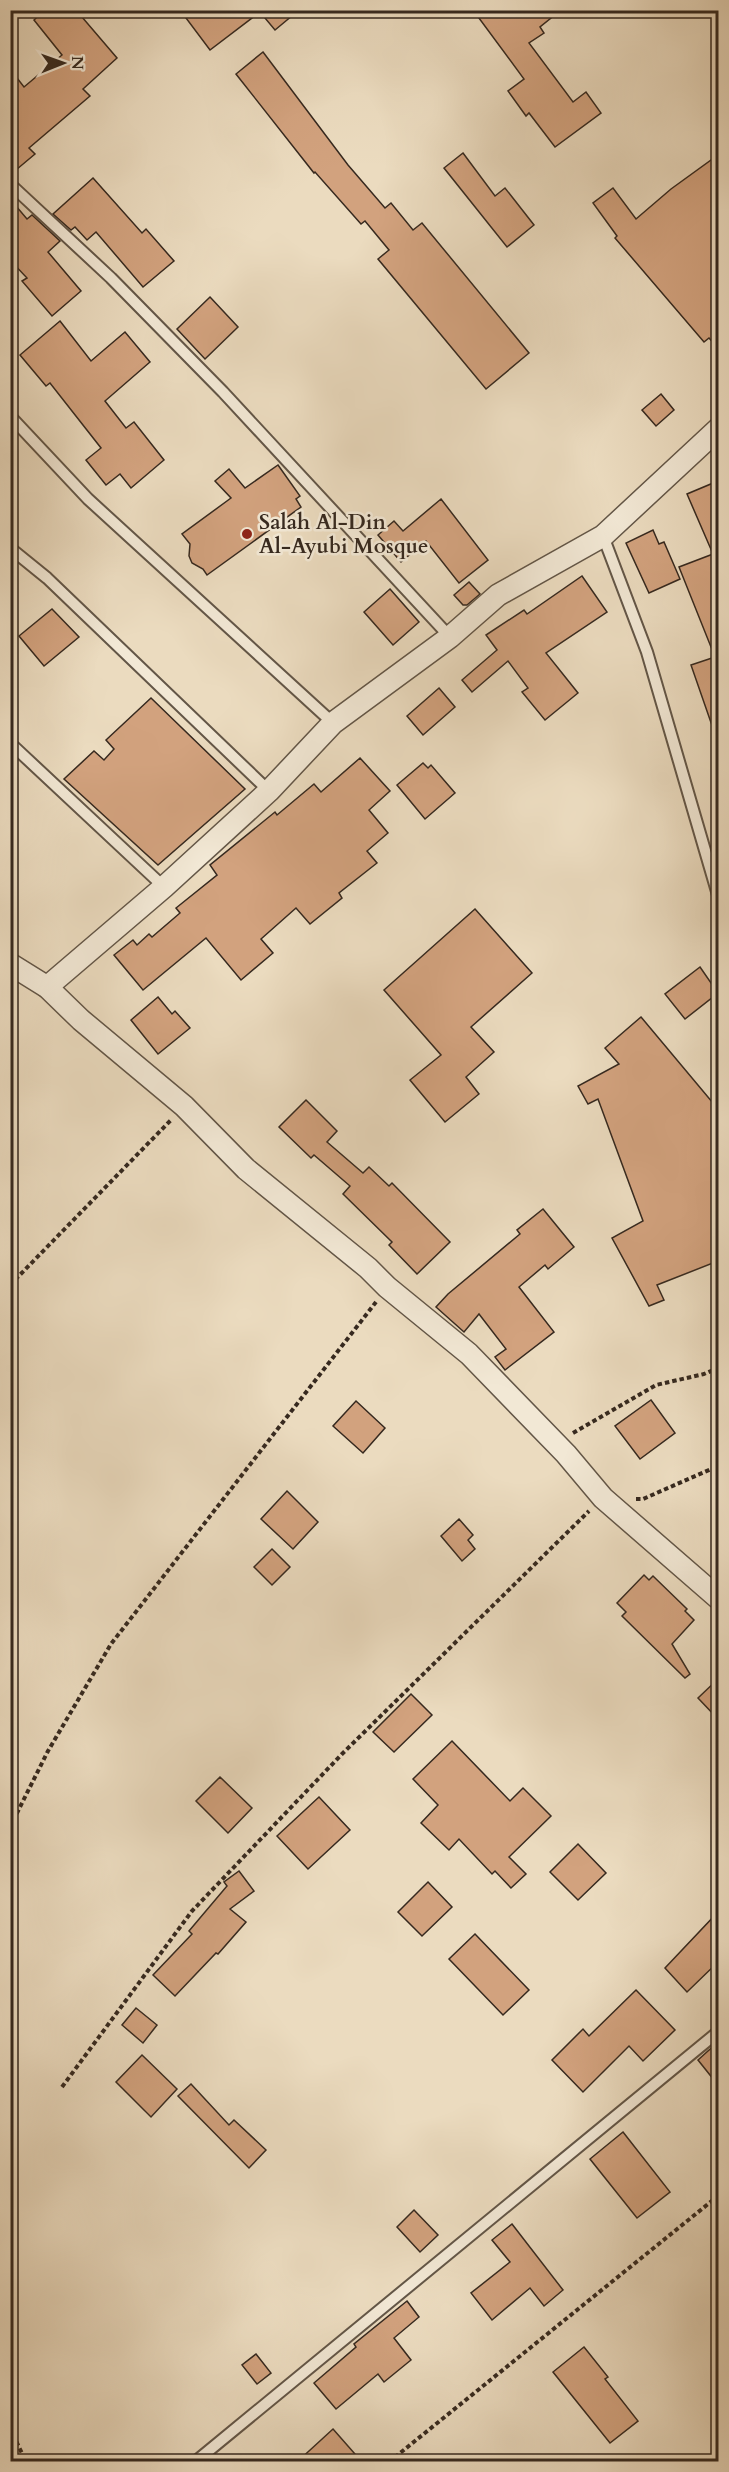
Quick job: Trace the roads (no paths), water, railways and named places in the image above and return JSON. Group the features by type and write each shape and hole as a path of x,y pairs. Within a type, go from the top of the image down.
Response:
{"street":[{"path":"47,987 164,887 269,791 333,723 450,637 498,595 603,536 718,429"},
{"path":"10,964 47,987 81,1020 184,1106 246,1169 469,1354 556,1443 603,1498 718,1598"}],"lane":[{"path":"10,184 111,278 223,392 450,637"},
{"path":"10,416 88,499 333,723"},
{"path":"603,536 647,652 718,895"},
{"path":"10,548 47,578 269,791"},
{"path":"10,743 164,887"},
{"path":"195,2462 718,2032"}],"place":[{"name":"Salah Al-Din Al-Ayubi Mosque","path":"247,534"}]}
